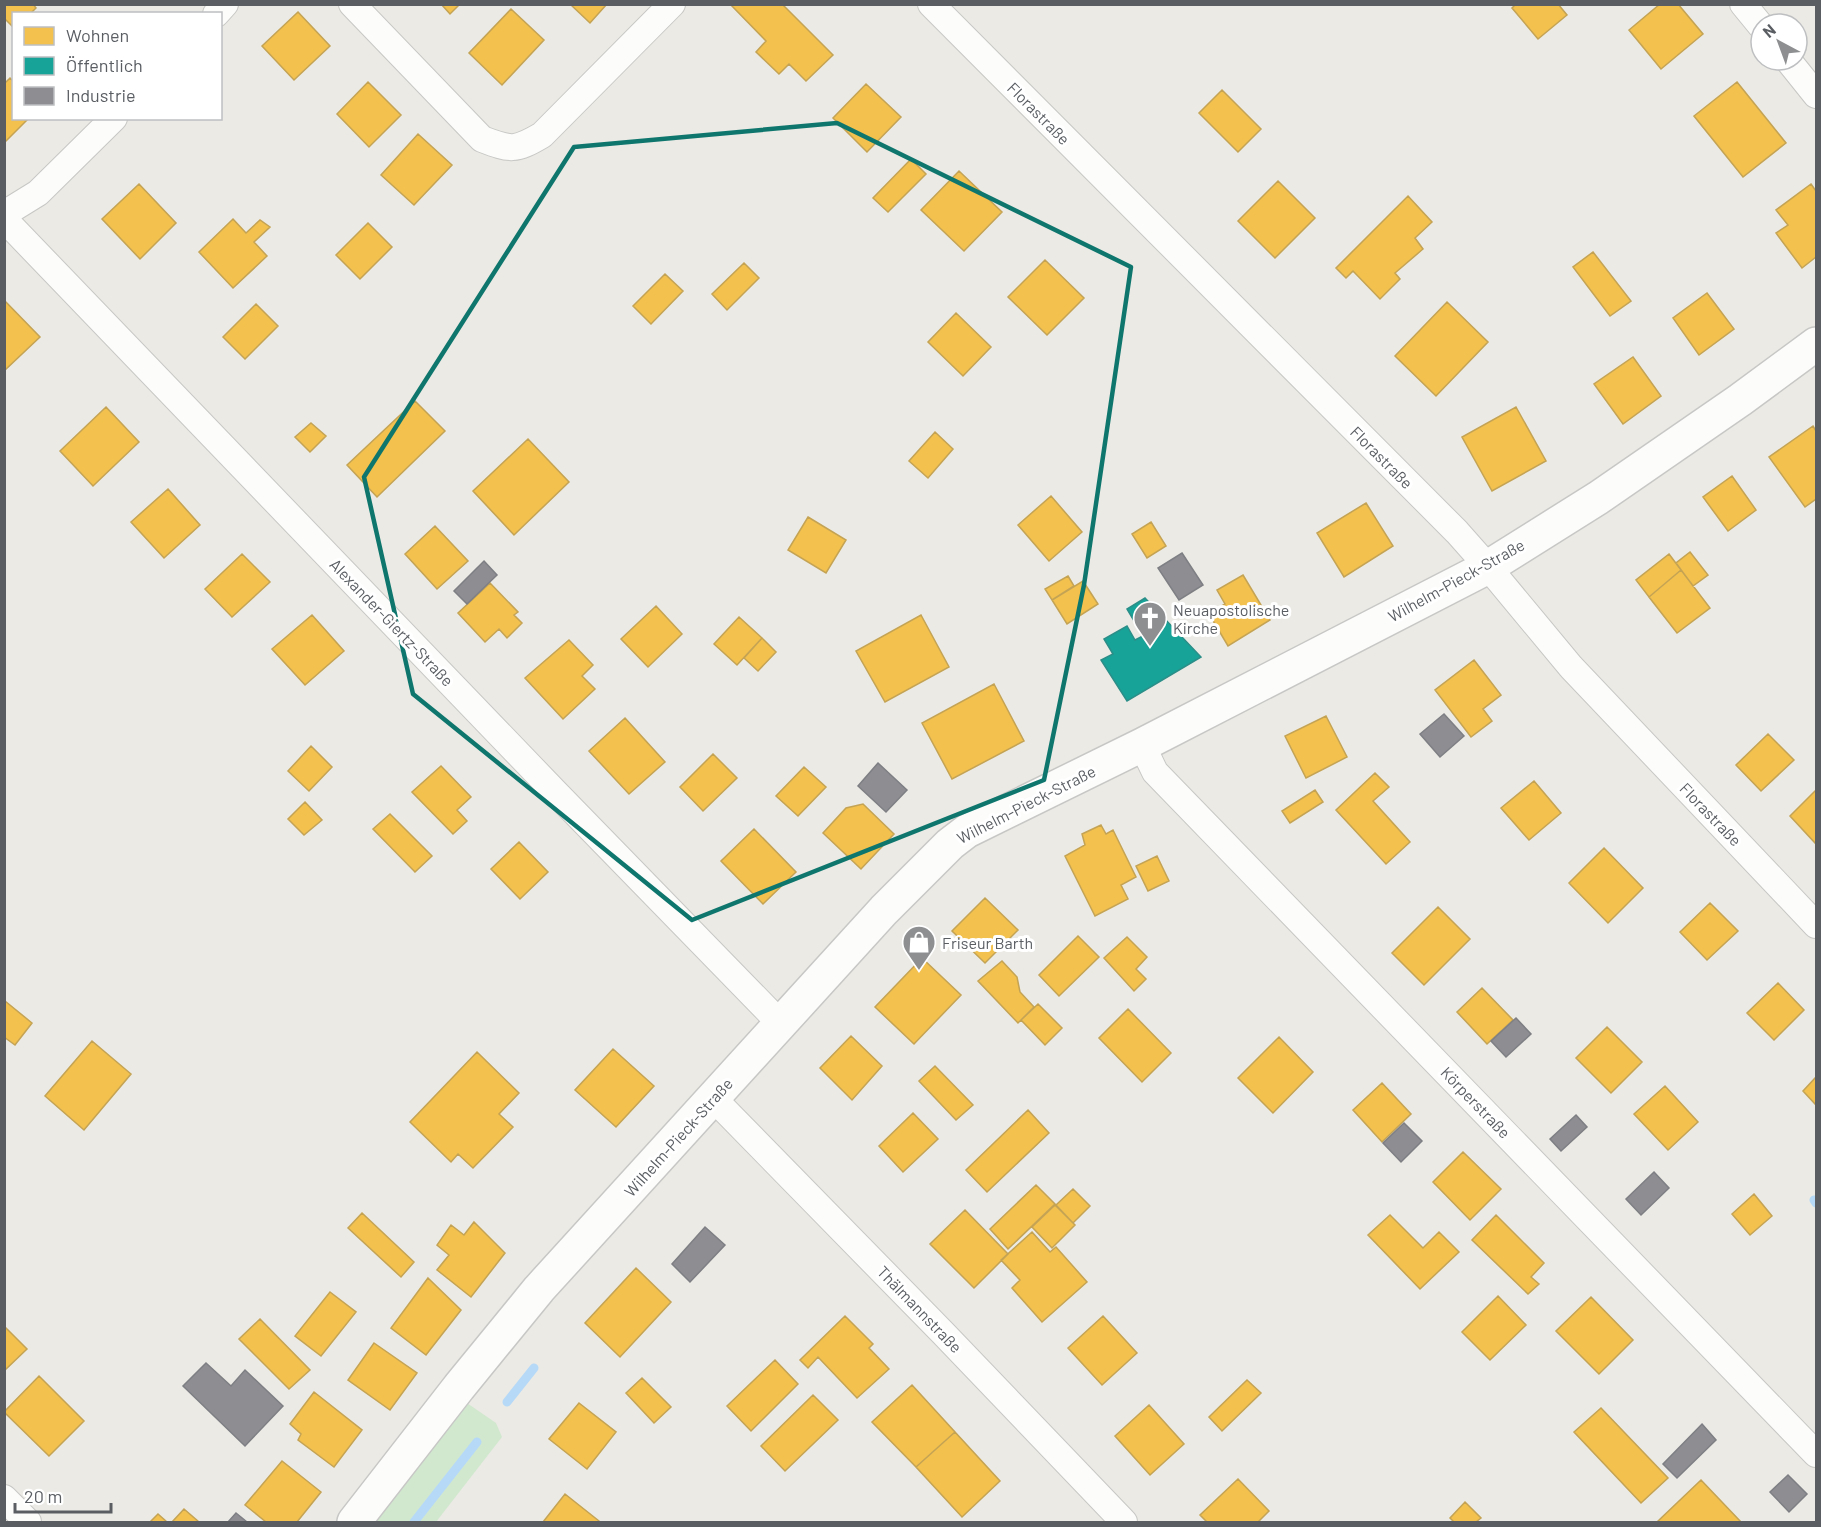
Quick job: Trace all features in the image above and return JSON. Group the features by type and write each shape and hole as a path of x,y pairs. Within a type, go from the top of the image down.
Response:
{"street":[{"path":"352,4 482,139 506,148 524,146 542,135 672,4"},
{"name":"Florastraße","path":"931,4 1457,532 1571,667 1816,925"},
{"path":"1798,72 1816,95"},
{"path":"4,214 38,193 112,120"},
{"name":"Alexander-Giertz-Straße","path":"4,219 781,1024"},
{"name":"Wilhelm-Pieck-Straße","path":"354,1522 539,1289 884,910 950,844 967,831 1143,745 1488,567 1598,498 1740,400 1816,344"},
{"name":"Körperstraße","path":"1143,745 1155,772 1816,1454"},
{"name":"Thälmannstraße","path":"713,1098 1124,1522"},
{"path":"4,1498 28,1522"}],"highlighted area":[{"path":"837,123 1131,267 1084,585 1044,780 692,920 413,694 364,477 574,147"}],"green space":[{"path":"464,1401 496,1423 502,1437 436,1522 369,1522"}],"building: Wohnen":[{"path":"4,4 33,4 36,8 32,12 12,12 12,26 4,18"},
{"path":"441,4 460,4 450,14"},
{"path":"570,4 607,4 590,23"},
{"path":"730,4 782,4 833,55 806,81 789,64 779,74 756,52 766,41"},
{"path":"1516,4 1558,4 1567,15 1538,39 1512,8"},
{"path":"1660,4 1678,4 1703,34 1661,69 1629,30"},
{"path":"511,9 544,40 502,85 469,53"},
{"path":"298,12 330,46 294,80 262,46"},
{"path":"10,78 12,80 12,120 27,120 5,142 4,84"},
{"path":"368,82 401,115 369,147 337,114"},
{"path":"1737,82 1786,143 1743,177 1694,116"},
{"path":"866,84 901,117 867,152 833,118"},
{"path":"1222,90 1261,129 1238,152 1199,113"},
{"path":"418,134 452,165 414,205 381,175"},
{"path":"911,159 926,174 888,212 873,198"},
{"path":"959,171 1002,212 964,251 921,210"},
{"path":"1278,181 1315,218 1275,258 1238,221"},
{"path":"139,184 176,223 140,259 102,219"},
{"path":"1811,184 1816,191 1816,257 1802,268 1776,233 1788,225 1776,210"},
{"path":"1408,196 1432,222 1415,238 1423,249 1395,273 1400,279 1380,299 1353,271 1346,278 1336,268"},
{"path":"233,219 246,233 260,220 270,227 254,242 267,256 233,288 199,252"},
{"path":"368,223 392,247 360,279 336,255"},
{"path":"1593,252 1631,301 1610,316 1573,267"},
{"path":"1045,260 1084,298 1047,335 1008,297"},
{"path":"744,263 759,278 727,310 712,294"},
{"path":"665,274 683,291 651,324 633,306"},
{"path":"1707,293 1734,329 1699,355 1673,318"},
{"path":"4,300 40,337 4,371"},
{"path":"1447,302 1488,342 1436,396 1395,356"},
{"path":"256,304 278,326 245,359 223,337"},
{"path":"956,313 991,347 963,376 928,342"},
{"path":"1633,357 1661,396 1623,424 1594,384"},
{"path":"415,401 445,431 377,497 347,465"},
{"path":"106,407 139,442 93,486 60,451"},
{"path":"1516,407 1546,461 1492,491 1462,437"},
{"path":"311,423 326,436 310,452 295,437"},
{"path":"1813,426 1816,431 1816,499 1805,507 1769,457"},
{"path":"935,432 953,449 928,478 909,461"},
{"path":"528,439 569,482 514,535 473,491"},
{"path":"1732,476 1756,510 1728,531 1703,497"},
{"path":"168,489 200,525 164,558 131,522"},
{"path":"1051,496 1082,532 1049,561 1018,525"},
{"path":"1366,503 1393,546 1344,577 1317,533"},
{"path":"808,517 846,540 826,573 788,550"},
{"path":"1151,522 1166,546 1147,558 1132,534"},
{"path":"435,526 468,561 437,589 405,554"},
{"path":"1690,552 1708,575 1693,586 1676,563"},
{"path":"242,554 270,582 232,617 205,589"},
{"path":"1669,554 1681,570 1649,597 1636,580"},
{"path":"1681,570 1710,608 1677,633 1649,597"},
{"path":"1243,575 1270,620 1228,646 1209,614 1225,604 1217,590"},
{"path":"1068,576 1074,586 1052,600 1045,589"},
{"path":"1083,581 1098,604 1067,624 1052,600"},
{"path":"490,583 518,612 514,615 522,623 507,638 499,629 485,642 458,613"},
{"path":"656,606 682,634 648,667 621,639"},
{"path":"312,615 344,651 305,685 272,649"},
{"path":"921,615 949,667 885,702 856,651"},
{"path":"739,617 762,638 737,665 714,644"},
{"path":"762,638 776,652 758,671 744,658"},
{"path":"569,640 593,665 582,676 595,689 563,719 525,678"},
{"path":"1474,660 1501,695 1483,709 1492,721 1471,737 1435,690"},
{"path":"994,684 1024,741 952,779 922,723"},
{"path":"1326,716 1347,757 1306,778 1285,736"},
{"path":"625,718 665,762 629,794 589,751"},
{"path":"1768,734 1794,760 1761,791 1736,765"},
{"path":"311,746 332,767 309,791 288,771"},
{"path":"713,754 737,778 703,811 680,787"},
{"path":"441,766 471,797 457,810 467,821 453,834 412,792"},
{"path":"804,767 826,787 798,816 776,796"},
{"path":"1375,773 1389,787 1373,801 1410,842 1386,864 1336,810"},
{"path":"1534,781 1561,813 1529,840 1501,808"},
{"path":"1315,790 1323,802 1290,823 1282,811"},
{"path":"1816,790 1816,844 1790,816"},
{"path":"305,802 322,820 304,835 288,819"},
{"path":"863,804 894,834 861,869 823,833 846,808"},
{"path":"390,814 432,856 415,872 373,829"},
{"path":"1101,825 1106,834 1113,830 1136,877 1121,885 1128,899 1095,916 1065,856 1085,845 1082,834"},
{"path":"754,829 796,872 763,904 721,861"},
{"path":"519,842 548,872 520,899 491,869"},
{"path":"1604,848 1643,888 1608,923 1569,883"},
{"path":"1157,856 1169,881 1148,891 1136,866"},
{"path":"985,898 1018,930 985,963 952,931"},
{"path":"1710,903 1738,931 1707,960 1680,932"},
{"path":"1438,907 1470,939 1424,985 1392,953"},
{"path":"1078,936 1099,957 1059,996 1039,975"},
{"path":"1127,937 1147,957 1136,969 1146,979 1134,991 1104,958"},
{"path":"922,958 961,995 914,1044 875,1007"},
{"path":"1002,961 1017,977 1020,992 1034,1007 1018,1023 978,981"},
{"path":"1778,983 1804,1010 1774,1040 1747,1013"},
{"path":"1482,988 1513,1020 1487,1044 1457,1012"},
{"path":"5,1001 32,1023 15,1045 4,1037"},
{"path":"1038,1004 1062,1028 1045,1045 1021,1020"},
{"path":"1128,1009 1171,1053 1142,1082 1099,1038"},
{"path":"1607,1027 1642,1062 1611,1093 1576,1058"},
{"path":"851,1036 882,1066 852,1100 820,1068"},
{"path":"1279,1037 1313,1072 1273,1113 1238,1078"},
{"path":"92,1041 131,1074 84,1130 45,1096"},
{"path":"613,1049 654,1086 616,1127 575,1090"},
{"path":"477,1052 519,1093 499,1114 513,1127 473,1168 458,1154 451,1162 410,1122"},
{"path":"935,1066 973,1105 956,1120 919,1081"},
{"path":"1816,1077 1816,1105 1803,1091"},
{"path":"1382,1083 1411,1114 1382,1142 1353,1110"},
{"path":"1665,1086 1698,1122 1668,1150 1634,1114"},
{"path":"1028,1110 1049,1133 987,1192 966,1170"},
{"path":"913,1113 938,1139 903,1172 879,1146"},
{"path":"1463,1152 1501,1189 1470,1220 1433,1182"},
{"path":"1036,1185 1055,1204 1008,1249 990,1229"},
{"path":"1073,1189 1090,1206 1073,1223 1056,1205"},
{"path":"1754,1194 1772,1216 1750,1235 1732,1214"},
{"path":"1055,1205 1075,1225 1052,1248 1032,1227"},
{"path":"965,1210 1008,1254 974,1288 930,1244"},
{"path":"362,1213 414,1262 401,1277 348,1228"},
{"path":"1390,1215 1423,1248 1439,1232 1459,1252 1420,1289 1368,1235"},
{"path":"1496,1215 1544,1263 1531,1277 1539,1284 1528,1294 1472,1240"},
{"path":"474,1222 505,1253 471,1297 437,1270 449,1255 437,1245 451,1225 464,1235"},
{"path":"1032,1232 1050,1252 1056,1247 1087,1282 1042,1322 1012,1288 1020,1280 1001,1260"},
{"path":"636,1268 671,1302 620,1357 585,1323"},
{"path":"428,1278 461,1310 426,1355 391,1328"},
{"path":"330,1292 356,1312 321,1356 295,1336"},
{"path":"1498,1296 1526,1325 1490,1360 1462,1332"},
{"path":"1591,1297 1633,1340 1599,1374 1556,1331"},
{"path":"845,1316 873,1344 869,1348 889,1369 857,1398 818,1357 808,1368 800,1360"},
{"path":"1103,1316 1137,1353 1102,1385 1068,1348"},
{"path":"260,1319 310,1370 289,1389 239,1339"},
{"path":"4,1326 27,1349 4,1371"},
{"path":"374,1343 417,1373 390,1410 348,1380"},
{"path":"775,1360 798,1384 751,1431 727,1406"},
{"path":"39,1376 84,1421 49,1456 4,1412"},
{"path":"642,1378 671,1407 654,1423 626,1393"},
{"path":"1247,1380 1261,1393 1222,1431 1209,1417"},
{"path":"912,1385 955,1432 916,1467 872,1422"},
{"path":"314,1392 362,1430 334,1467 298,1440 301,1434 290,1424"},
{"path":"813,1395 838,1420 785,1471 761,1446"},
{"path":"579,1403 616,1432 587,1469 549,1439"},
{"path":"1149,1405 1184,1444 1150,1475 1115,1436"},
{"path":"1601,1408 1668,1478 1641,1503 1574,1432"},
{"path":"955,1432 1000,1481 962,1517 916,1467"},
{"path":"282,1461 321,1492 297,1522 266,1522 245,1505"},
{"path":"1238,1479 1269,1511 1258,1522 1207,1522 1200,1515"},
{"path":"1701,1480 1741,1522 1657,1522"},
{"path":"565,1494 599,1521 543,1522"},
{"path":"1465,1502 1481,1518 1476,1522 1454,1522 1450,1518"},
{"path":"184,1509 199,1522 172,1522"},
{"path":"158,1514 167,1522 150,1522"}],"building: Öffentlich":[{"name":"Neuapostolische Kirche","path":"1145,598 1201,657 1127,701 1101,660 1113,654 1104,639 1127,626 1135,640 1143,636 1127,609"}],"building: Industrie":[{"path":"1182,553 1203,585 1179,600 1158,568"},
{"path":"484,561 497,575 467,604 454,591"},
{"path":"1444,714 1464,736 1440,757 1420,734"},
{"path":"878,763 907,790 886,812 858,786"},
{"path":"1516,1018 1531,1034 1506,1057 1491,1041"},
{"path":"1576,1115 1587,1127 1561,1151 1550,1139"},
{"path":"1404,1123 1422,1141 1401,1162 1383,1143"},
{"path":"1654,1172 1669,1188 1641,1215 1626,1199"},
{"path":"705,1227 725,1245 690,1282 672,1264"},
{"path":"206,1363 231,1386 245,1370 283,1406 245,1446 183,1386"},
{"path":"1702,1424 1716,1440 1677,1478 1663,1464"},
{"path":"1788,1475 1807,1494 1789,1512 1770,1492"},
{"path":"236,1513 247,1522 228,1522"}],"waterway":[{"path":"507,1402 534,1368"},
{"path":"414,1522 477,1442"}],"place":[{"name":"Neuapostolische Kirche","path":"1150,647"},
{"name":"Friseur Barth","path":"919,971"}]}
